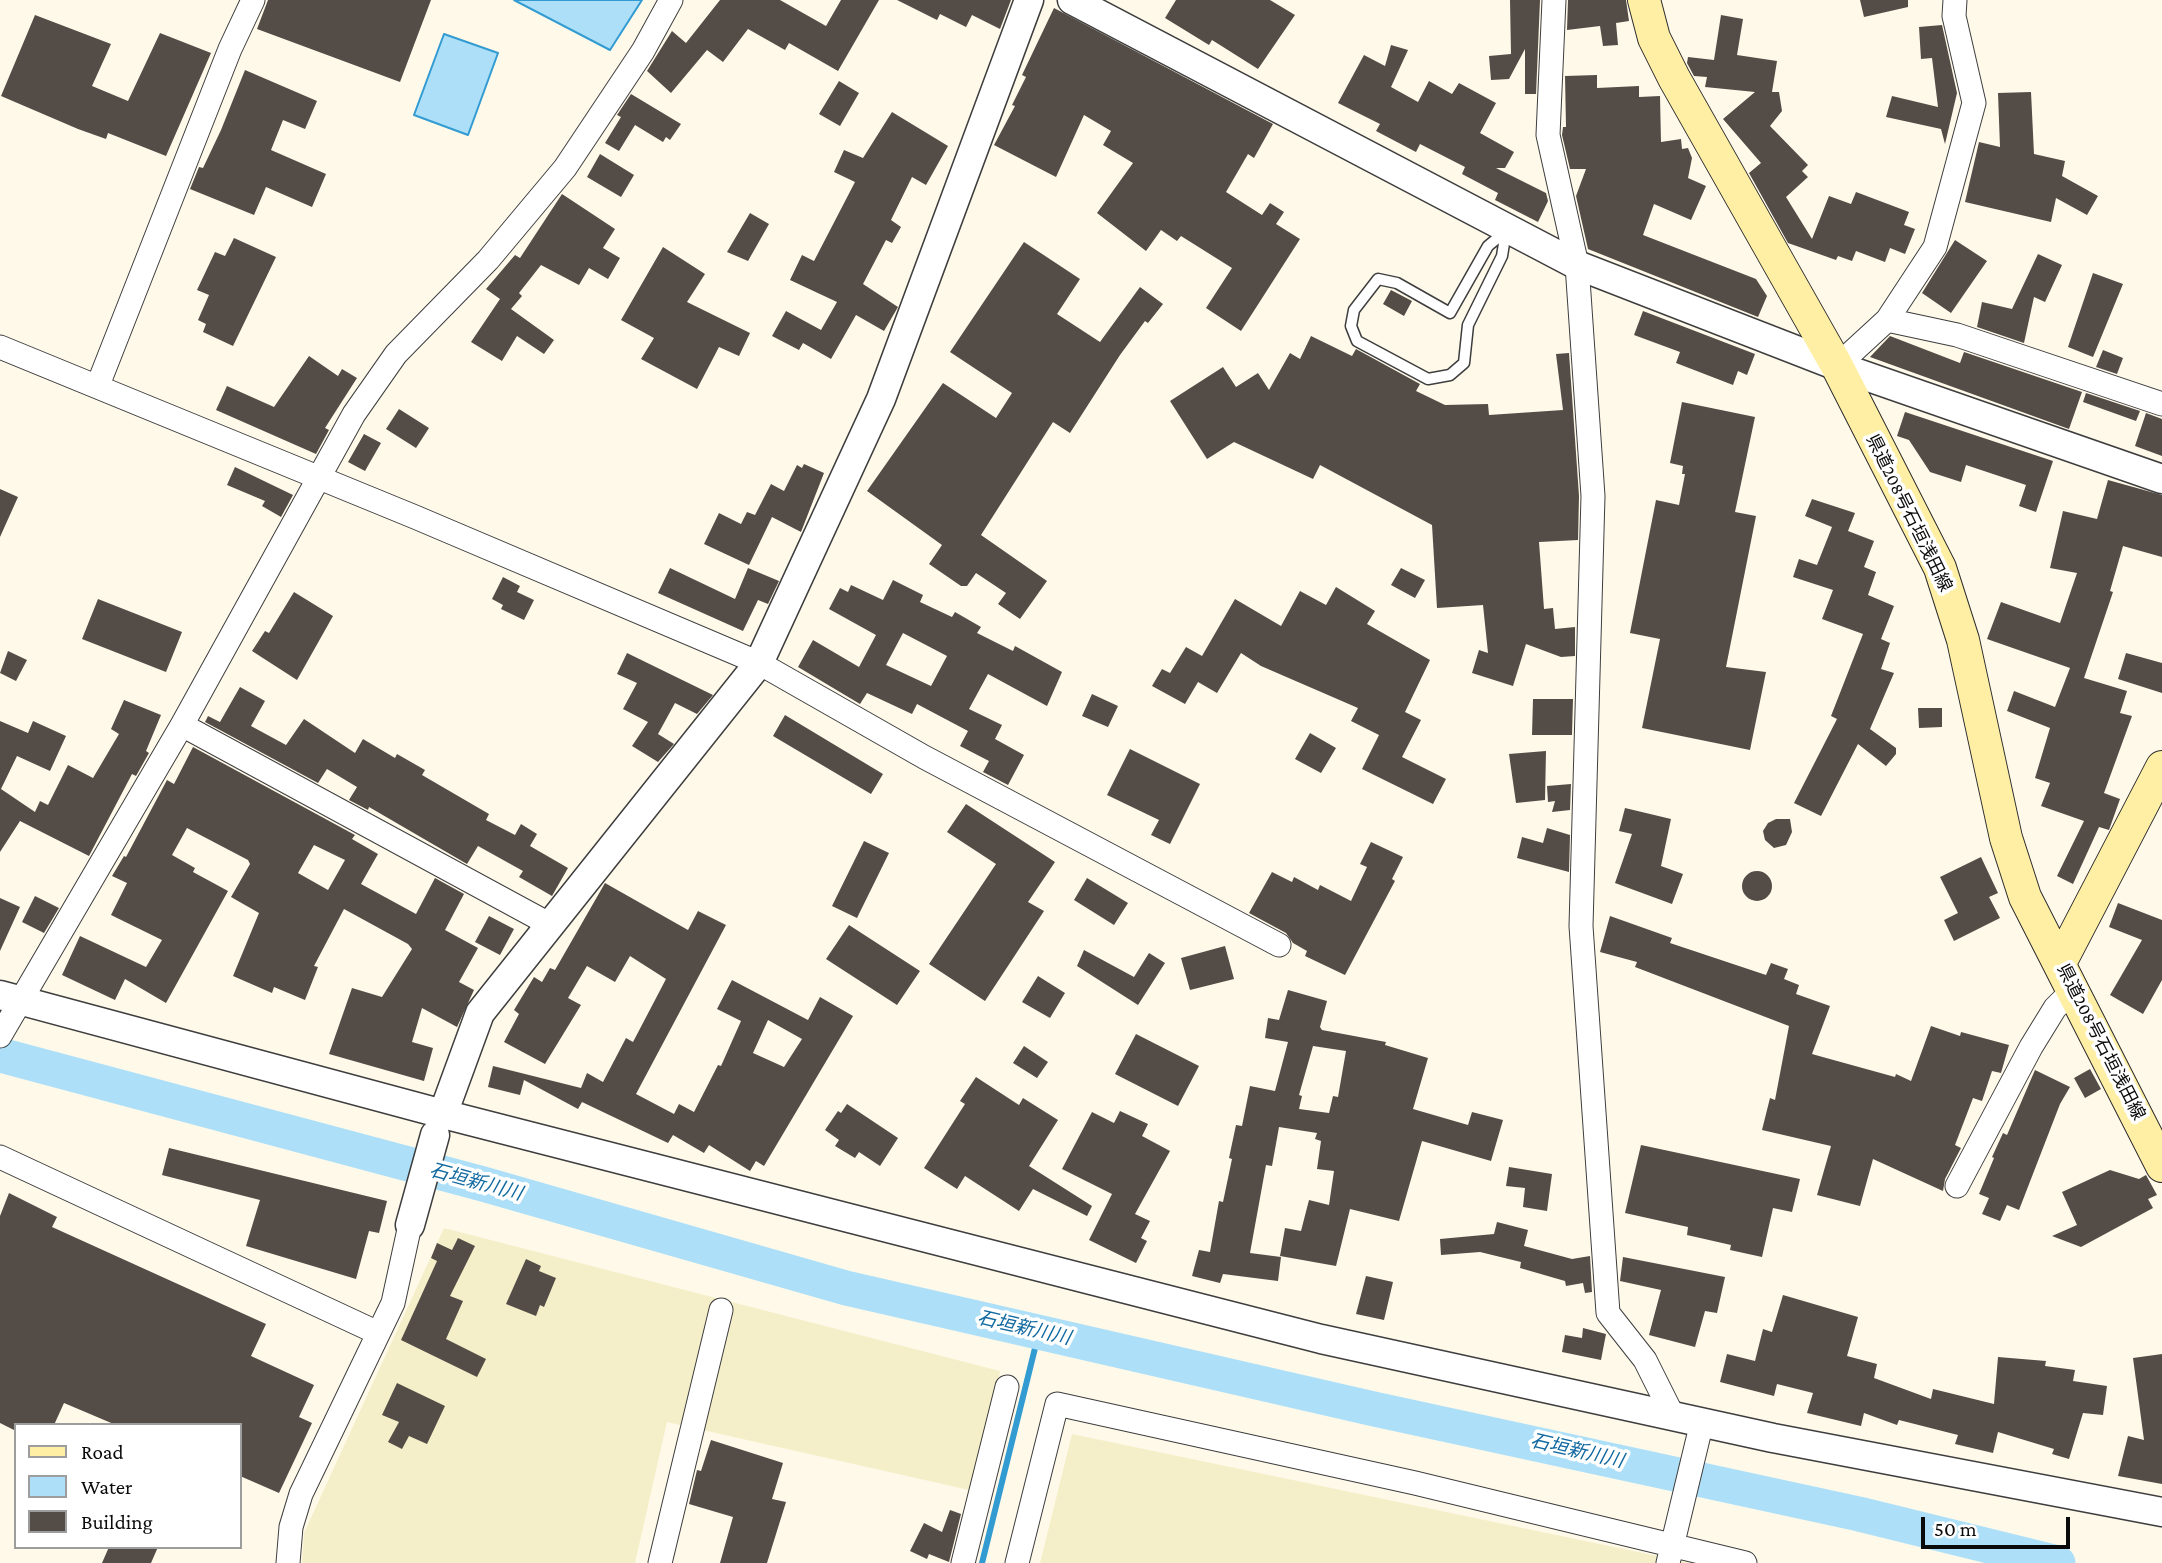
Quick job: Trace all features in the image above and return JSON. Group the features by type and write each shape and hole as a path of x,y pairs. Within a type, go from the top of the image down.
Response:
{"main road":[{"name":"県道208号石垣浅田線","path":"1644,0 1654,38 1674,78 1837,366 1940,568 1963,640 2006,838 2025,897 2162,1166"},
{"path":"2067,976 2162,767"}],"street":[{"path":"98,385 230,49 253,0"},
{"path":"671,0 643,51 565,168 488,260 396,354 354,414 182,725 7,1013 439,1125 1321,1339 1702,1422 2162,1512"},
{"path":"288,1563 291,1527 301,1493 393,1303 410,1225 439,1125 480,1013 759,663 881,398 1029,0"},
{"path":"1072,0 1506,231 1577,265 1837,366 2162,479"},
{"path":"1554,0 1548,135 1577,265 1593,496 1581,926 1608,1313 1645,1360 1673,1416"},
{"path":"1837,366 1887,320 1935,247 1974,103 1954,16 1955,0"},
{"path":"1887,320 1957,335 2162,404"},
{"path":"0,347 98,385 759,663 925,757 1279,945"},
{"path":"182,725 549,924"},
{"path":"1957,1186 2031,1047 2055,1008 2067,976"},
{"path":"0,1157 378,1332"},
{"path":"660,1563 721,1310"},
{"path":"963,1563 1007,1387"},
{"path":"1017,1563 1057,1404 1415,1483 1670,1555 1745,1563"},
{"path":"1670,1555 1675,1523 1702,1422"}],"lane":[{"path":"1450,313 1488,246 1506,231"},
{"path":"1468,325 1398,283 1378,279 1354,310 1351,326 1357,341 1429,379 1451,375 1464,363 1468,325 1502,256 1506,231"}],"shaded area":[{"path":"444,1228 1000,1371 978,1492 667,1422 635,1563 302,1563 304,1533"},
{"path":"1072,1434 1691,1563 1040,1563"}],"water":[{"path":"514,0 642,0 610,50"},
{"path":"444,34 498,53 468,135 414,115"}],"building":[{"path":"268,0 431,0 400,82 257,29"},
{"path":"720,0 780,0 826,26 841,0 879,0 838,71 789,43 785,50 748,29 723,62 707,50 671,93 647,71 672,31 686,43"},
{"path":"897,0 1011,0 1000,29 972,15 966,27 940,14 937,20"},
{"path":"1176,0 1270,0 1295,15 1258,69 1212,40 1209,45 1165,18"},
{"path":"1510,0 1540,0 1536,94 1525,94 1525,49 1509,79 1491,80 1489,56 1511,54"},
{"path":"1568,0 1626,0 1629,21 1616,23 1618,45 1603,46 1600,26 1567,30"},
{"path":"1860,0 1908,0 1908,7 1864,17"},
{"path":"1054,8 1273,124 1254,158 1248,154 1226,192 1262,215 1270,203 1284,212 1276,224 1300,239 1241,331 1206,308 1232,268 1181,236 1177,241 1161,230 1146,251 1097,213 1133,163 1103,145 1111,131 1084,115 1056,177 994,145 1015,106 1012,105 1026,77 1022,75"},
{"path":"35,15 111,44 92,86 128,101 160,33 211,53 166,156 108,133 106,139 78,129 1,96"},
{"path":"1721,15 1743,19 1737,55 1777,61 1772,92 1779,92 1782,111 1770,126 1808,165 1802,171 1808,177 1786,197 1812,239 1829,196 1851,204 1856,192 1909,212 1904,225 1915,229 1905,254 1890,248 1885,262 1856,251 1852,261 1838,256 1836,260 1788,243 1749,173 1761,163 1723,119 1755,92 1705,87 1707,77 1694,76 1687,63 1688,57 1714,60"},
{"path":"1942,25 1957,93 1945,144 1941,129 1886,117 1892,96 1938,107 1932,58 1921,59 1919,27"},
{"path":"1391,45 1408,50 1391,87 1418,102 1429,81 1452,94 1459,83 1496,103 1480,133 1514,152 1505,168 1496,168 1546,193 1548,201 1538,222 1495,200 1498,193 1462,174 1465,167 1420,144 1416,152 1376,131 1380,124 1338,103 1364,55 1385,66"},
{"path":"245,70 317,101 305,129 283,120 271,150 326,174 312,207 266,187 254,215 190,189 199,167 203,168 221,130"},
{"path":"1597,75 1597,88 1639,86 1639,97 1660,96 1661,142 1681,139 1682,149 1688,148 1692,158 1688,178 1706,186 1691,220 1654,204 1643,235 1756,279 1767,296 1758,317 1588,249 1576,196 1586,169 1570,169 1562,135 1563,127 1566,127 1565,76"},
{"path":"839,81 859,93 840,126 819,114"},
{"path":"2031,92 2034,154 2065,161 2062,176 2098,196 2087,215 2056,198 2051,222 1965,202 1979,142 2000,147 1998,93"},
{"path":"631,94 681,124 670,140 666,137 663,142 635,125 619,151 605,143 621,117 617,115"},
{"path":"892,112 948,146 926,185 912,177 891,220 901,227 892,243 886,240 863,284 898,307 884,331 856,315 831,359 803,343 799,350 772,336 786,311 821,330 837,302 790,280 802,255 814,261 855,182 834,172 844,150 863,158"},
{"path":"600,154 634,175 621,197 587,177"},
{"path":"562,194 615,229 603,248 620,258 608,279 589,268 579,285 541,265 519,293 522,296 511,309 554,340 544,354 517,336 502,361 471,342 500,299 486,289 515,255 520,258"},
{"path":"750,213 769,224 748,261 727,252"},
{"path":"234,238 276,257 233,346 203,332 206,324 198,320 209,295 197,290 215,252 225,256"},
{"path":"1955,240 1987,261 1951,313 1922,293"},
{"path":"1024,242 1080,279 1057,314 1100,342 1140,287 1163,304 1148,323 1145,321 1120,355 1070,433 1053,422 981,535 1047,581 1020,619 998,604 1006,593 976,573 967,586 961,586 929,564 942,545 867,491 943,383 996,418 1012,393 950,352"},
{"path":"663,247 705,274 687,302 750,333 739,356 719,347 697,389 641,359 654,338 621,320"},
{"path":"2038,254 2062,265 2045,302 2034,297 2024,343 1977,327 1982,302 2012,309"},
{"path":"2093,273 2123,284 2093,357 2068,347"},
{"path":"1391,290 1412,301 1404,316 1383,304"},
{"path":"1643,311 1755,354 1747,375 1738,371 1733,385 1676,363 1680,352 1634,335"},
{"path":"1311,336 1352,356 1356,349 1420,384 1416,391 1445,405 1488,404 1489,415 1563,410 1556,354 1569,353 1579,496 1578,540 1539,542 1544,609 1553,608 1555,629 1575,627 1575,656 1561,657 1526,644 1513,686 1472,673 1479,650 1488,653 1483,605 1437,608 1432,525 1320,465 1313,479 1234,442 1207,459 1170,401 1223,367 1236,387 1258,373 1269,390 1290,353 1300,359"},
{"path":"1890,336 1960,363 1964,352 2082,392 2069,429 1870,357"},
{"path":"2103,350 2123,358 2117,374 2096,367"},
{"path":"309,356 338,376 342,369 357,378 325,428 329,430 316,454 216,410 227,386 274,407"},
{"path":"2086,393 2140,411 2136,421 2083,402"},
{"path":"1682,402 1755,417 1735,512 1756,516 1726,667 1766,672 1750,750 1642,728 1660,639 1630,633 1656,500 1679,505 1685,474 1682,474 1683,466 1670,463"},
{"path":"399,409 429,428 416,448 386,429"},
{"path":"1905,412 2053,461 2036,512 2019,506 2026,485 1966,465 1961,482 1930,472 1909,440 1897,436"},
{"path":"2146,413 2162,419 2162,456 2135,446"},
{"path":"364,434 381,443 365,471 348,462"},
{"path":"804,464 824,473 801,532 772,517 749,565 704,544 719,513 741,524 747,512 755,515 771,484 784,491 797,465 802,468"},
{"path":"235,467 293,495 281,517 262,506 265,501 227,485"},
{"path":"2108,480 2162,495 2162,557 2123,546 2110,591 2113,592 2084,678 2127,691 2120,713 2132,716 2104,793 2120,799 2109,830 2099,827 2073,884 2057,876 2084,821 2041,806 2050,783 2035,778 2050,728 2007,711 2014,691 2055,707 2070,668 1987,639 2001,602 2060,623 2077,573 2050,568 2063,511 2097,519"},
{"path":"0,489 18,497 0,537"},
{"path":"1812,499 1855,513 1848,531 1874,541 1864,567 1876,572 1868,595 1894,606 1881,639 1890,643 1881,669 1894,673 1870,729 1896,748 1896,754 1886,766 1858,744 1821,816 1794,803 1837,719 1831,716 1863,634 1822,619 1833,590 1793,577 1799,559 1817,565 1832,527 1805,516"},
{"path":"670,568 735,599 748,568 779,581 768,604 758,600 743,631 658,593"},
{"path":"1401,568 1425,580 1415,598 1391,585"},
{"path":"503,577 520,586 517,592 534,600 524,620 501,609 503,605 492,599"},
{"path":"893,580 923,595 920,602 952,617 955,612 981,627 977,633 1013,651 1015,646 1062,672 1047,706 988,674 969,709 1002,725 995,739 1024,755 1008,785 983,772 989,761 960,746 968,731 917,704 912,714 867,693 860,704 798,667 813,640 859,667 876,635 829,609 840,588 848,592 851,585 883,600","holes":["903,633 947,656 931,686 886,665"]},
{"path":"1336,587 1375,611 1367,624 1430,660 1405,712 1421,720 1402,757 1446,779 1433,804 1362,769 1379,735 1351,721 1358,708 1261,666 1241,653 1217,693 1198,682 1185,704 1152,686 1162,669 1170,673 1186,647 1202,656 1235,599 1281,626 1300,591 1326,605"},
{"path":"294,592 333,616 297,680 252,651 265,631 269,633"},
{"path":"98,599 182,632 166,672 82,639"},
{"path":"8,651 27,660 16,681 0,673"},
{"path":"627,653 713,695 697,714 675,703 658,734 674,744 658,762 632,746 648,722 623,709 637,683 617,674"},
{"path":"2126,653 2162,663 2162,693 2118,679"},
{"path":"240,687 265,701 251,726 286,745 304,719 355,753 363,739 395,758 397,754 425,770 422,775 489,814 486,820 515,835 521,824 537,834 530,846 568,868 552,896 519,877 523,871 478,846 467,864 369,807 368,810 349,800 357,787 327,769 318,783 205,722 208,716 220,722"},
{"path":"1092,694 1118,706 1108,727 1082,716"},
{"path":"1533,699 1573,699 1572,735 1532,735"},
{"path":"124,700 161,715 146,751 149,753 136,776 132,774 89,856 20,821 0,852 0,721 28,733 33,721 66,736 50,771 17,756 1,789 35,812 40,801 48,805 68,765 93,778 119,734 111,729"},
{"path":"1918,708 1942,708 1942,727 1919,728"},
{"path":"785,715 883,774 871,794 773,736"},
{"path":"1310,733 1336,748 1321,773 1295,759"},
{"path":"193,747 355,835 352,839 378,854 361,884 416,914 435,878 464,894 445,930 478,948 459,982 474,990 457,1027 422,1008 412,1042 433,1048 424,1081 329,1054 352,988 382,997 412,949 408,944 344,909 314,966 318,967 305,1000 274,987 272,993 233,976 259,913 231,897 250,864 248,860 187,828 172,855 195,868 193,872 228,891 166,1003 125,979 115,1000 62,975 80,936 146,967 162,940 111,915 127,883 112,876 124,856 126,857 167,780 174,784","holes":["314,845 345,860 328,890 298,873"]},
{"path":"1130,749 1200,784 1170,844 1151,835 1159,820 1107,795"},
{"path":"1546,751 1545,800 1516,803 1509,754"},
{"path":"1571,784 1570,810 1552,812 1555,801 1548,802 1547,786"},
{"path":"966,804 1055,862 1028,902 1044,911 985,1001 929,964 996,864 947,832"},
{"path":"1625,808 1671,819 1661,866 1683,874 1672,904 1615,883 1632,834 1619,831"},
{"path":"1776,819 1790,819 1792,832 1786,845 1774,848 1765,840 1763,831 1768,823"},
{"path":"1547,828 1570,835 1569,872 1517,858 1522,837 1543,843"},
{"path":"864,841 889,853 857,918 832,906"},
{"path":"1371,842 1403,857 1392,879 1395,881 1345,975 1305,956 1307,951 1293,943 1286,933 1249,913 1272,872 1292,882 1294,877 1318,890 1320,885 1351,901 1367,867 1360,864"},
{"path":"1981,857 1998,893 1989,897 2000,918 1954,941 1944,920 1958,913 1940,877"},
{"path":"1757,871 1768,875 1772,886 1768,897 1757,901 1746,897 1742,886 1746,875"},
{"path":"1087,878 1128,903 1114,925 1074,900"},
{"path":"605,883 688,930 698,911 726,925 636,1094 674,1114 679,1104 694,1112 718,1065 721,1066 741,1021 717,1009 732,980 808,1020 820,997 853,1016 764,1166 756,1161 750,1171 709,1145 704,1153 673,1135 668,1143 582,1102 578,1109 524,1080 520,1095 488,1087 493,1066 581,1088 587,1073 603,1082 626,1038 633,1042 666,979 630,956 615,982 587,966 568,998 581,1005 545,1064 504,1042 519,1014 514,1010 534,977 542,982 550,968 555,970","holes":["768,1020 802,1039 784,1067 753,1053"]},
{"path":"35,896 59,908 44,933 22,922"},
{"path":"0,898 20,907 0,951"},
{"path":"2118,903 2162,920 2162,980 2143,1014 2110,995 2142,940 2109,927"},
{"path":"489,916 514,929 500,955 475,942"},
{"path":"1610,916 1672,938 1670,943 1766,975 1771,963 1788,969 1784,979 1799,985 1796,994 1830,1006 1812,1054 1895,1077 1896,1074 1911,1081 1931,1026 1960,1036 1961,1032 2009,1045 2001,1073 1992,1071 1982,1101 1973,1098 1955,1145 1961,1148 1945,1179 1943,1191 1873,1159 1860,1206 1817,1195 1831,1146 1762,1130 1770,1098 1775,1100 1789,1026 1635,967 1637,962 1600,952"},
{"path":"849,925 920,971 897,1005 826,959"},
{"path":"1225,946 1234,979 1190,990 1181,958"},
{"path":"1084,950 1134,977 1149,953 1165,963 1138,1005 1077,966"},
{"path":"1038,976 1065,993 1050,1018 1022,1002"},
{"path":"1288,990 1327,1001 1320,1027 1322,1030 1386,1042 1385,1045 1428,1058 1413,1109 1468,1125 1472,1112 1503,1120 1491,1161 1422,1141 1399,1221 1350,1209 1336,1266 1280,1256 1285,1228 1301,1231 1309,1200 1329,1205 1334,1171 1317,1169 1321,1141 1315,1139 1317,1133 1279,1127 1272,1166 1266,1165 1250,1253 1281,1257 1278,1281 1223,1274 1220,1283 1192,1276 1199,1250 1210,1252 1219,1201 1223,1202 1232,1159 1229,1158 1236,1125 1242,1126 1250,1086 1275,1091 1288,1042 1265,1038 1268,1018 1279,1020","holes":["1313,1046 1346,1051 1338,1097 1333,1096 1329,1113 1299,1109 1302,1096 1299,1095"]},
{"path":"1136,1034 1199,1066 1178,1106 1115,1074"},
{"path":"1024,1046 1048,1062 1037,1078 1013,1063"},
{"path":"2090,1069 2101,1089 2085,1098 2074,1078"},
{"path":"2035,1070 2070,1087 2060,1104 2019,1210 2007,1205 2000,1221 1982,1214 1989,1198 1979,1194 1994,1158 1992,1157 2003,1133 2007,1135"},
{"path":"976,1077 1019,1105 1023,1098 1058,1120 1029,1166 1092,1206 1087,1216 1033,1189 1019,1211 965,1176 957,1189 924,1168 965,1104 960,1101"},
{"path":"847,1104 898,1138 880,1166 859,1152 855,1158 835,1146 839,1140 825,1130 838,1111 841,1113"},
{"path":"1120,1111 1148,1124 1142,1136 1170,1151 1135,1214 1150,1221 1141,1238 1147,1241 1136,1263 1089,1240 1112,1194 1062,1169 1092,1112 1114,1123"},
{"path":"1641,1145 1800,1179 1792,1212 1773,1208 1762,1257 1730,1250 1731,1245 1687,1235 1688,1227 1625,1213"},
{"path":"169,1148 387,1201 379,1233 369,1231 356,1279 246,1246 260,1200 162,1175"},
{"path":"1509,1167 1552,1174 1547,1211 1523,1207 1525,1188 1506,1186"},
{"path":"2110,1170 2139,1179 2146,1175 2157,1195 2148,1199 2153,1208 2081,1247 2052,1236 2077,1225 2062,1192"},
{"path":"9,1193 57,1217 52,1227 266,1324 251,1356 314,1385 299,1417 312,1423 279,1493 242,1477 242,1423 111,1423 64,1403 55,1423 14,1423 14,1430 0,1423 0,1216"},
{"path":"1497,1222 1528,1230 1524,1246 1572,1259 1590,1256 1592,1292 1585,1293 1583,1283 1566,1286 1565,1281 1520,1268 1521,1262 1480,1252 1441,1255 1440,1239 1494,1234"},
{"path":"458,1238 475,1246 450,1296 463,1301 446,1339 486,1359 477,1377 401,1340 437,1261 431,1258 437,1243 452,1250"},
{"path":"1623,1257 1725,1277 1717,1313 1705,1311 1695,1347 1649,1335 1661,1290 1620,1281"},
{"path":"526,1259 541,1266 539,1271 556,1278 544,1307 540,1305 536,1316 506,1304"},
{"path":"1366,1276 1393,1282 1384,1320 1356,1314"},
{"path":"1783,1295 1858,1317 1847,1356 1877,1364 1874,1378 1931,1399 1933,1389 1994,1404 1998,1357 2046,1361 2045,1366 2075,1370 2073,1381 2107,1386 2103,1415 2083,1413 2069,1459 2052,1454 2054,1449 1998,1432 1993,1453 1955,1444 1958,1435 1899,1420 1897,1425 1864,1413 1861,1426 1807,1413 1813,1393 1777,1384 1774,1396 1720,1382 1727,1354 1755,1361 1763,1329 1772,1332"},
{"path":"1583,1328 1606,1334 1601,1360 1562,1352 1565,1335 1582,1338"},
{"path":"2162,1354 2162,1484 2118,1476 2128,1436 2144,1440 2133,1358"},
{"path":"397,1383 445,1406 427,1444 409,1436 402,1449 388,1442 399,1422 382,1415"},
{"path":"711,1440 783,1463 772,1499 786,1502 767,1563 720,1563 733,1517 689,1504 697,1470 701,1471"},
{"path":"950,1510 961,1514 949,1562 929,1554 927,1559 910,1551 924,1523 942,1532"},
{"path":"108,1549 157,1549 151,1563 102,1563"}],"waterway":[{"name":"石垣新川川","path":"0,1055 483,1184 846,1288 1374,1409 1859,1514 2058,1563"},
{"path":"982,1563 1039,1332"}]}
